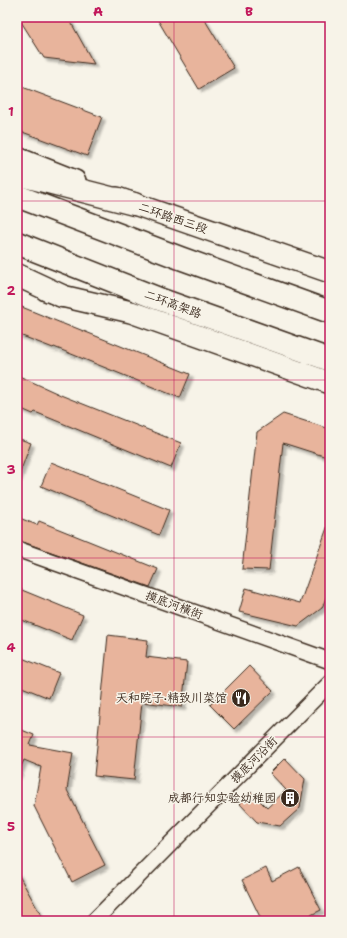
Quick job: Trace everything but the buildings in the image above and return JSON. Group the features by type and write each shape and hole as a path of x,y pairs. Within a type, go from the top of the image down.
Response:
{"highway":[{"path":"17,174 134,204"},
{"path":"17,196 180,258 330,312"},
{"name":"二环高架路","path":"17,243 159,299 330,360"},
{"path":"17,275 62,296"}],"main road":[{"name":"二环路西三段","path":"17,158 134,204 330,272"},
{"path":"17,280 62,296 131,312 330,382"}],"street":[{"name":"摸底河横街","path":"17,549 330,661"},
{"name":"摸底河沿街","path":"94,921 330,683"}],"place":[{"name":"天和院子·精致川菜馆","path":"241,698"},
{"name":"成都行知实验幼稚园","path":"290,798"}]}
